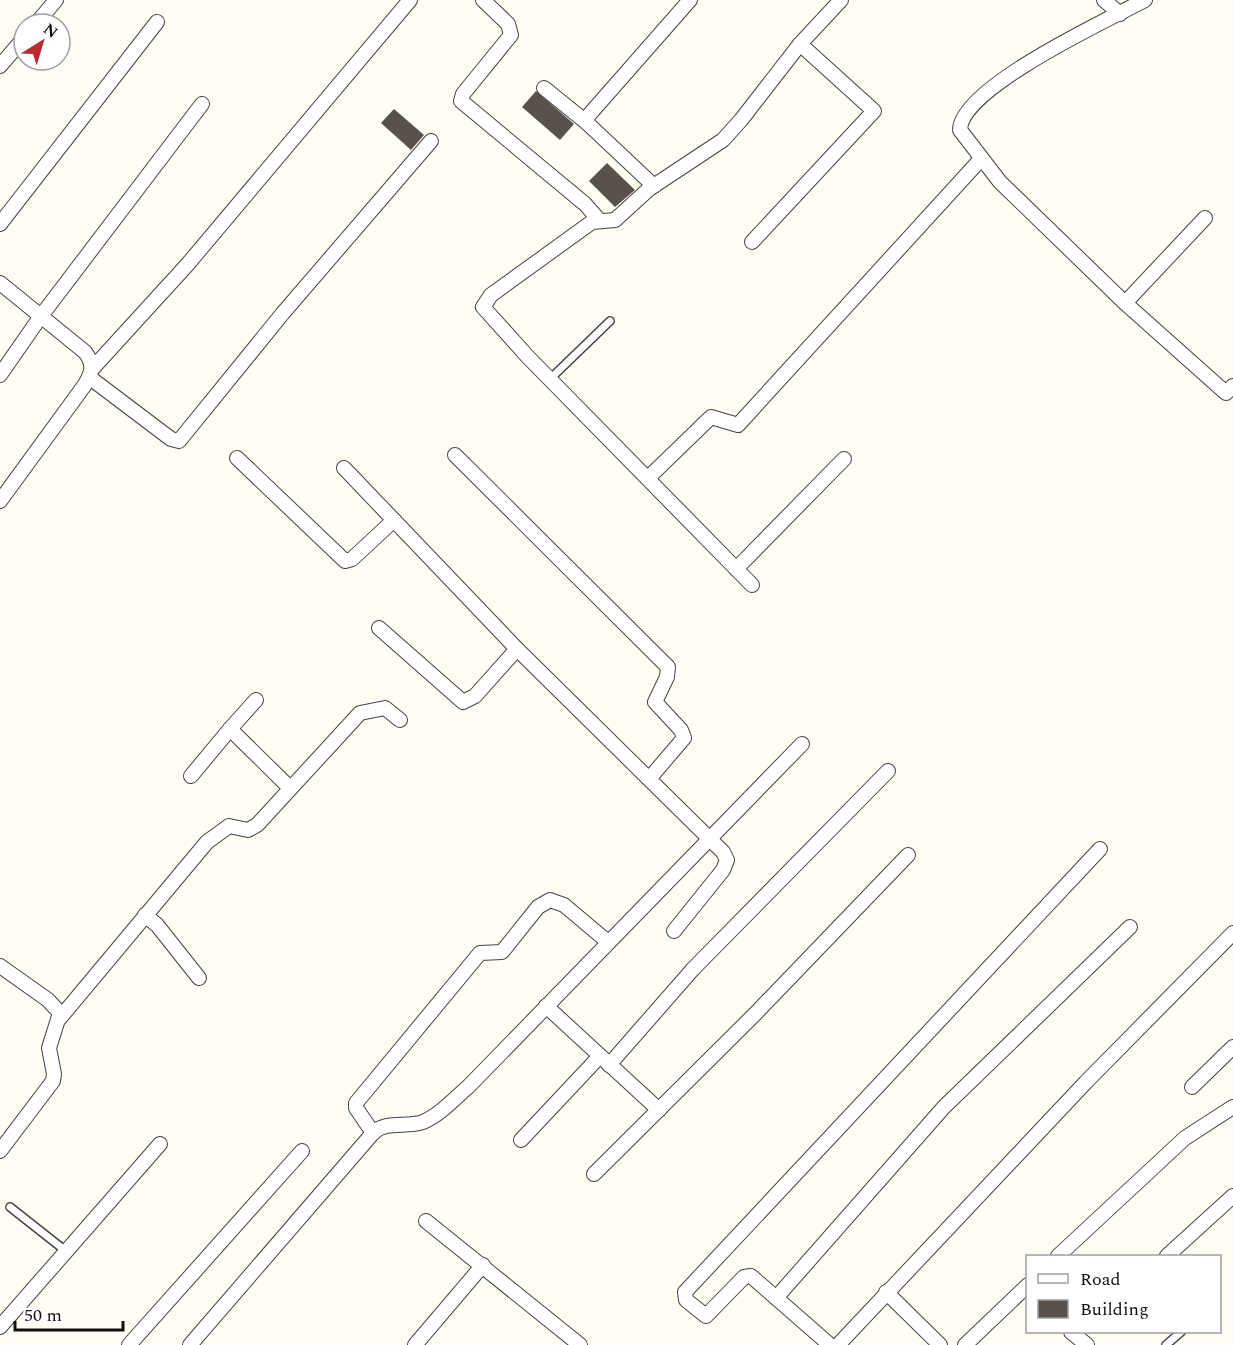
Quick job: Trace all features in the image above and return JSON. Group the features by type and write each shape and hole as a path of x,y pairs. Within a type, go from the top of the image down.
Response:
{"street":[{"path":"46,12 56,0"},
{"path":"0,501 91,373 187,265 410,0"},
{"path":"483,0 508,24 510,35 463,94 461,101 585,204 599,220"},
{"path":"586,122 690,0"},
{"path":"752,585 484,311 484,303 491,295 592,222 615,220 654,186 709,151 733,130 800,44 841,0"},
{"path":"1104,0 1119,14"},
{"path":"1145,0 1024,65 988,92 959,127 961,134 1000,182 1125,303 1231,393"},
{"path":"0,224 157,22"},
{"path":"752,242 874,111 800,44"},
{"path":"0,66 12,52"},
{"path":"544,88 586,122 654,186"},
{"path":"0,375 41,316 202,104"},
{"path":"91,373 171,439 179,441 283,313 431,141"},
{"path":"648,478 711,417 738,425 981,159"},
{"path":"1125,303 1205,218"},
{"path":"0,283 85,352 91,360 91,373"},
{"path":"455,455 668,667 667,678 655,702 681,730 684,738 649,779"},
{"path":"237,458 345,561 352,559 394,520"},
{"path":"736,569 844,459"},
{"path":"344,468 517,649 726,856 726,864 674,931"},
{"path":"379,628 463,702 475,696 517,649"},
{"path":"191,776 256,700"},
{"path":"0,1151 53,1081 54,1074 49,1048 60,1018 207,842 229,826 248,830 257,825 360,713 385,708 400,720"},
{"path":"230,729 290,788"},
{"path":"190,1345 373,1133 381,1127 412,1125 435,1115 469,1086 802,744"},
{"path":"521,1140 605,1060 888,771"},
{"path":"830,1345 748,1275 706,1316 686,1300 684,1295 1100,849"},
{"path":"594,1174 755,1014 908,855"},
{"path":"373,1133 358,1112 356,1103 480,953 502,952 538,907 550,900 564,905 608,942"},
{"path":"145,915 157,925 199,978"},
{"path":"776,1298 944,1107 1130,927"},
{"path":"838,1345 1086,1082 1233,933"},
{"path":"0,966 56,1006 60,1018"},
{"path":"546,1006 659,1110"},
{"path":"1192,1087 1233,1047"},
{"path":"1060,1255 1185,1138 1233,1107"},
{"path":"0,1328 159,1144"},
{"path":"129,1345 302,1151"},
{"path":"1169,1255 1233,1196"},
{"path":"426,1221 580,1345"},
{"path":"418,1344 483,1265"},
{"path":"965,1345 1026,1288"},
{"path":"886,1292 940,1345"}],"lane":[{"path":"550,379 610,321"},
{"path":"10,1207 66,1252"},
{"path":"1166,1345 1180,1333"}],"building":[{"path":"536,91 574,124 560,140 522,107"},
{"path":"394,109 424,135 411,150 381,123"},
{"path":"607,163 635,190 615,207 589,181"}]}
